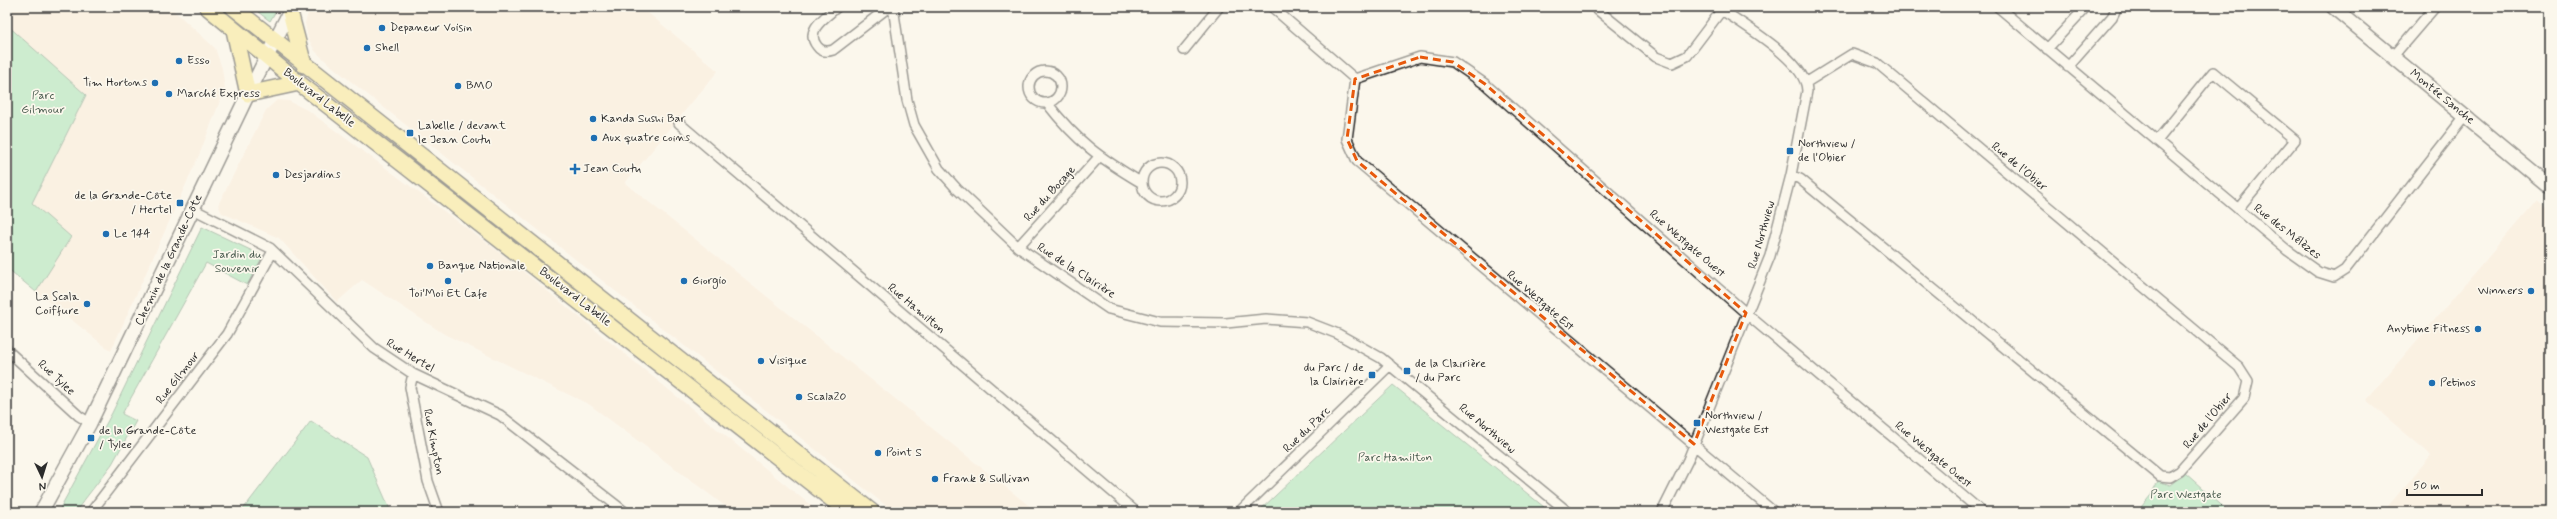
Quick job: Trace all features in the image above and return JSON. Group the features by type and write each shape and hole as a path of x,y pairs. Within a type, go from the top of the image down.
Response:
{"main road":[{"name":"Boulevard Labelle","path":"207,7 299,83 848,512"},
{"name":"Boulevard Labelle","path":"233,7 304,65 726,394 872,512"},
{"name":"Montée Sanche","path":"2333,7 2550,187"},
{"path":"291,9 304,65"},
{"name":"Chemin de la Grande-Côte","path":"41,512 90,423 248,94 276,42 291,9"},
{"path":"234,30 248,94 299,83"}],"street":[{"path":"837,7 817,24 812,33 813,42 819,49 827,52 833,50 889,7"},
{"name":"Rue de la Clairière","path":"893,7 907,100 914,125 939,169 957,189 1018,247 1109,308 1160,322 1226,323 1266,320 1307,322 1338,334 1372,351 1390,365"},
{"path":"1184,50 1219,7"},
{"path":"1272,7 1355,79"},
{"path":"1594,7 1656,56 1672,63 1687,56 1723,8 1789,58 1802,72 1807,82"},
{"name":"Rue des Mélèzes","path":"1998,7 2238,209 2318,272 2334,277 2344,270 2465,116"},
{"path":"2047,49 2086,7"},
{"path":"2068,67 2112,17 2118,7"},
{"path":"2393,56 2435,7"},
{"name":"Rue de l'Obier","path":"1790,175 1800,179 2160,476 2170,477 2180,471 2244,398 2248,382 2240,367 1877,63 1852,54 1836,62 1819,76 1807,82"},
{"name":"Rue Westgate Ouest","path":"1355,79 1420,57 1453,62 1485,84 1746,312 1982,512"},
{"path":"2157,141 2213,72 2295,140 2238,209"},
{"name":"Rue Westgate Est","path":"1355,79 1347,139 1357,161 1570,343 1694,444 1774,512"},
{"name":"Rue Northview","path":"1662,512 1673,494 1694,444 1774,245 1806,96 1807,82"},
{"path":"1047,103 1068,130 1099,157 1142,184 1148,197 1162,202 1175,195 1180,181 1174,168 1160,163 1147,170 1142,184"},
{"name":"Rue Hamilton","path":"679,124 1136,512"},
{"name":"Rue du Bocage","path":"1018,247 1099,157"},
{"name":"Rue Hertel","path":"193,209 274,251 365,341 413,374 500,415 625,512"},
{"name":"Rue Gilmour","path":"91,512 227,334 274,251"},
{"name":"Rue Tylee","path":"7,350 79,416 90,423"},
{"name":"Rue Northview","path":"1390,365 1568,512"},
{"name":"Rue du Parc","path":"1239,512 1390,365"},
{"name":"Rue Kimpton","path":"413,374 410,387 425,468 440,512"}],"highlighted area":[{"path":"1420,57 1453,62 1485,84 1746,313 1694,444 1357,161 1347,139 1355,79"}],"shaded area":[{"path":"7,7 170,7 215,48 222,68 225,88 200,153 111,351 36,292 71,237 32,204 86,95 7,27"},
{"path":"310,7 641,7 718,71 625,183 1037,512 894,512 329,64 315,51 308,38 305,23"},
{"path":"277,100 289,101 309,111 503,255 819,512 733,512 590,405 444,334 362,280 337,302 279,238 222,213 218,205 266,110"},
{"path":"2537,200 2550,210 2550,512 2383,512 2431,455 2366,400"}],"green space":[{"path":"275,9 276,11 270,21 258,12"},
{"name":"Parc Gilmour","path":"7,25 86,95 32,203 71,237 36,292 7,268"},
{"name":"Jardin du Souvenir","path":"202,227 263,256 247,285 206,263 122,414 136,421 112,464 75,512 58,512 112,413"},
{"name":"Parc Hamilton","path":"1393,385 1544,507 1541,512 1258,512"},
{"path":"311,421 367,457 391,512 241,512"},
{"name":"Parc Westgate","path":"2185,473 2229,512 2137,512 2151,495 2158,481 2170,485"}],"place":[{"name":"Depaneur Voisin","path":"382,28"},
{"name":"Shell","path":"367,48"},
{"name":"Esso","path":"179,61"},
{"name":"Tim Hortons","path":"155,83"},
{"name":"BMO","path":"458,86"},
{"name":"Marché Express","path":"169,94"},
{"name":"Kanda Sushi Bar","path":"593,119"},
{"name":"Labelle / devant le Jean Coutu","path":"410,133"},
{"name":"Aux quatre coins","path":"594,138"},
{"name":"Northview / de l'Obier","path":"1790,151"},
{"name":"Jean Coutu","path":"575,169"},
{"name":"Desjardins","path":"276,175"},
{"name":"de la Grande-Côte / Hertel","path":"180,203"},
{"name":"Le 144","path":"106,234"},
{"name":"Banque Nationale","path":"430,266"},
{"name":"Toi'Moi Et Cafe","path":"448,281"},
{"name":"Giorgio","path":"684,281"},
{"name":"Winners","path":"2531,291"},
{"name":"La Scala Coiffure","path":"87,304"},
{"name":"Anytime Fitness","path":"2478,329"},
{"name":"Visique","path":"761,361"},
{"name":"de la Clairière / du Parc","path":"1407,371"},
{"name":"du Parc / de la Clairière","path":"1372,375"},
{"name":"Petinos","path":"2432,383"},
{"name":"Scala20","path":"799,397"},
{"name":"Northview / Westgate Est","path":"1697,423"},
{"name":"de la Grande-Côte / Tylee","path":"91,438"},
{"name":"Point S","path":"878,453"},
{"name":"Frank & Sullivan","path":"935,479"}]}
